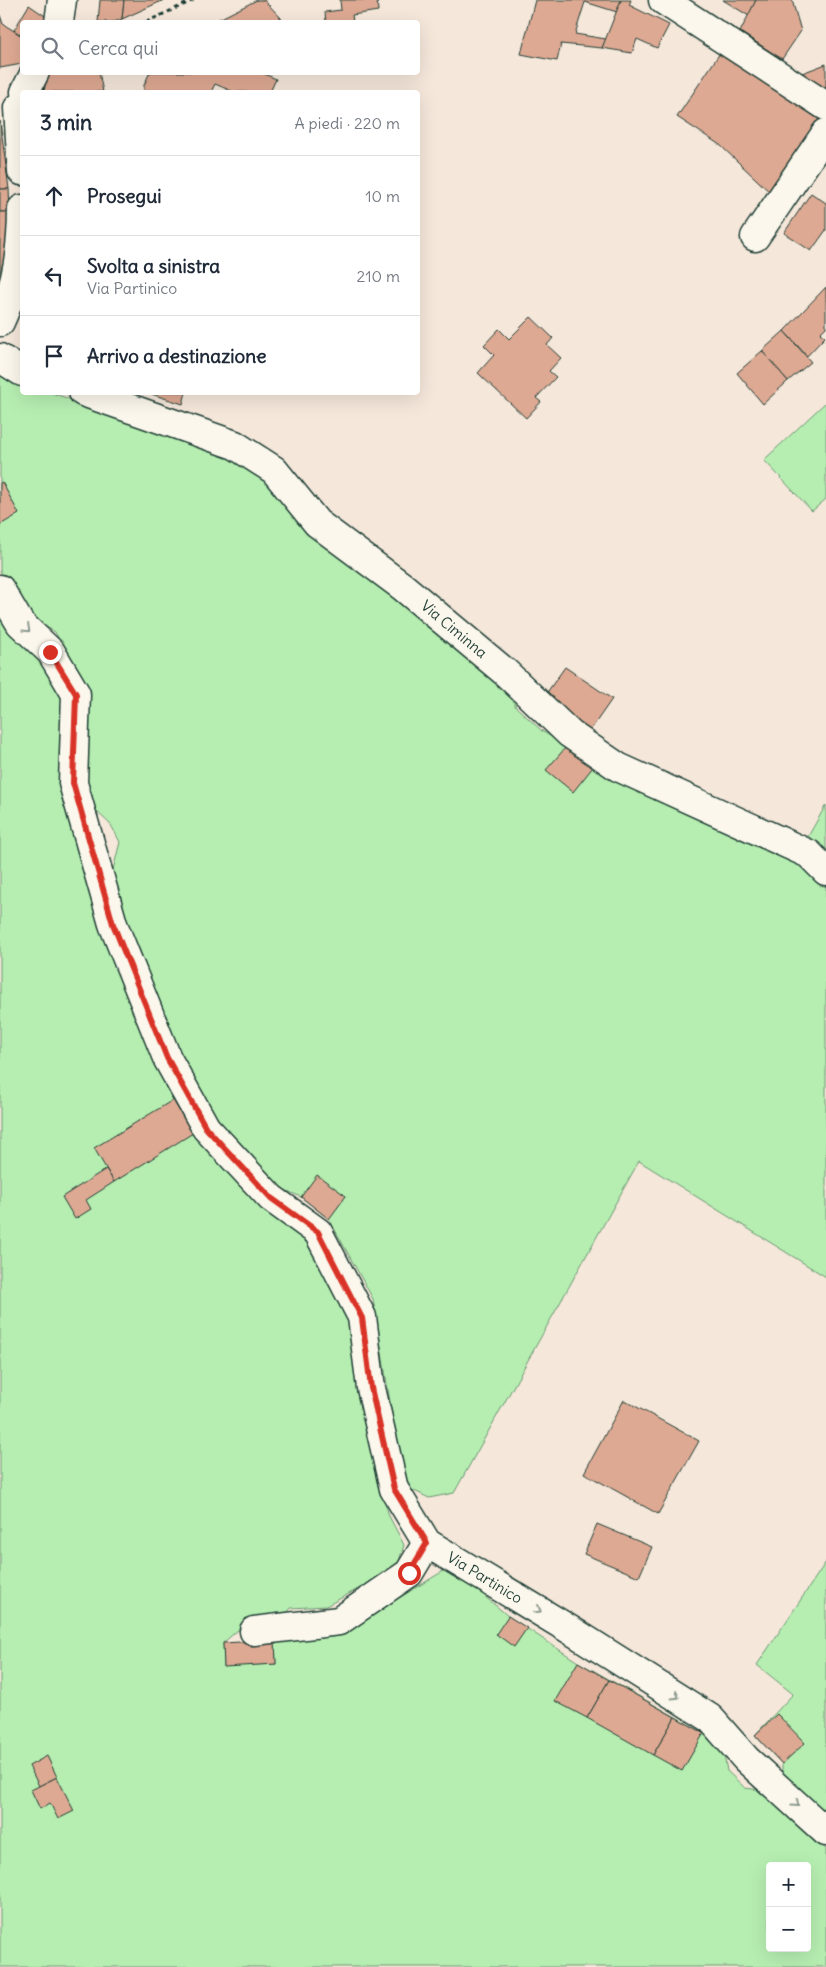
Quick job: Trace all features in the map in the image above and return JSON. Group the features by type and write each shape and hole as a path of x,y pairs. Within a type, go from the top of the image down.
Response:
{"street":[{"path":"59,20 62,0"},
{"path":"663,0 826,106"},
{"path":"22,90 32,75"},
{"path":"16,100 20,147"},
{"path":"755,237 826,133"},
{"path":"0,322 7,308 20,253"},
{"path":"0,358 20,371"},
{"name":"Via Ciminna","path":"92,395 234,445 258,459 274,470 317,523 418,599 506,672 570,734 618,767 809,854 826,871"},
{"name":"Via Partinico","path":"0,589 20,623 50,652 76,694 73,783 113,924 167,1058 206,1128 271,1198 318,1232 362,1318 371,1388 394,1489 427,1543 710,1718 746,1759 826,1832"},
{"path":"254,1631 339,1620 409,1573 427,1543"}],"path":[{"path":"150,20 194,0"}],"green space":[{"path":"0,372 20,380 20,395 58,395 234,456 264,471 297,521 321,543 366,569 515,690 515,706 542,731 567,746 593,767 808,867 826,887 826,1277 639,1161 454,1493 429,1498 404,1486 373,1299 329,1219 301,1197 276,1186 218,1122 175,1048 142,956 110,882 120,842 111,825 94,809 83,768 83,683 55,632 29,617 0,571"},
{"path":"826,402 826,499 812,511 764,460"},
{"path":"0,606 62,688 117,966 173,1100 193,1133 303,1232 349,1312 378,1477 389,1516 404,1545 399,1561 388,1573 326,1606 291,1608 281,1620 246,1623 223,1643 224,1666 276,1664 275,1640 346,1630 450,1567 508,1616 578,1662 704,1733 723,1750 727,1771 745,1788 761,1790 826,1849 826,1967 0,1967"},
{"path":"826,805 826,856 806,840"},
{"path":"826,1562 826,1820 782,1781 782,1764 755,1735 793,1694 757,1665"}],"building":[{"path":"100,0 124,0 122,19 98,20"},
{"path":"124,0 164,0 122,19"},
{"path":"257,0 264,0 282,20 217,20"},
{"path":"340,0 377,0 378,11 352,15 353,20 326,20 325,12 341,10"},
{"path":"535,0 621,0 617,12 585,2 575,34 606,39 602,48 561,44 557,61 521,54"},
{"path":"621,0 631,0 629,5 669,25 657,48 637,39 632,53 602,48"},
{"path":"723,0 756,0 749,16"},
{"path":"756,0 792,0 801,31 782,59 740,32"},
{"path":"29,5 45,16 45,20 20,20"},
{"path":"0,15 3,24 20,35 20,64 0,68"},
{"path":"20,20 20,34 14,30"},
{"path":"720,53 823,122 774,196 720,145 677,117"},
{"path":"826,64 826,90 802,73"},
{"path":"47,75 100,75 103,90 44,90"},
{"path":"149,75 267,75 276,79 271,90 229,90 215,84 212,90 144,90"},
{"path":"0,121 9,189 0,189"},
{"path":"0,189 9,189 10,212 0,212"},
{"path":"811,193 826,203 826,230 811,251 784,233"},
{"path":"0,212 10,212 9,250 0,286"},
{"path":"826,287 826,327 820,333 825,337 807,356 784,331"},
{"path":"531,317 553,338 547,345 561,358 549,371 556,377 536,398 541,402 526,418 478,373 494,355 484,345 499,329 509,339"},
{"path":"784,331 811,362 788,381 762,351"},
{"path":"762,351 788,381 763,404 737,373"},
{"path":"154,395 185,395 183,404"},
{"path":"2,482 19,514 0,525 0,483"},
{"path":"565,667 612,699 587,735 543,698"},
{"path":"567,746 593,767 573,792 546,770"},
{"path":"173,1100 193,1133 114,1182 94,1148"},
{"path":"106,1169 114,1182 86,1200 91,1209 75,1219 62,1197"},
{"path":"317,1175 346,1196 329,1219 301,1197"},
{"path":"624,1400 699,1441 658,1514 584,1473"},
{"path":"597,1524 652,1547 639,1577 584,1554"},
{"path":"508,1616 527,1628 514,1647 496,1634"},
{"path":"275,1640 276,1664 224,1667 223,1643"},
{"path":"578,1662 609,1680 587,1718 555,1701"},
{"path":"609,1680 675,1717 653,1755 587,1718"},
{"path":"777,1714 805,1743 782,1764 755,1735"},
{"path":"675,1717 704,1733 682,1771 653,1755"},
{"path":"47,1756 57,1777 39,1786 29,1766"},
{"path":"57,1777 74,1811 58,1819 50,1803 40,1809 31,1790"}],"route":[{"path":"50,652 76,694 73,783 113,924 167,1058 206,1128 271,1198 318,1232 362,1318 371,1388 394,1489 427,1543 409,1573"}]}
